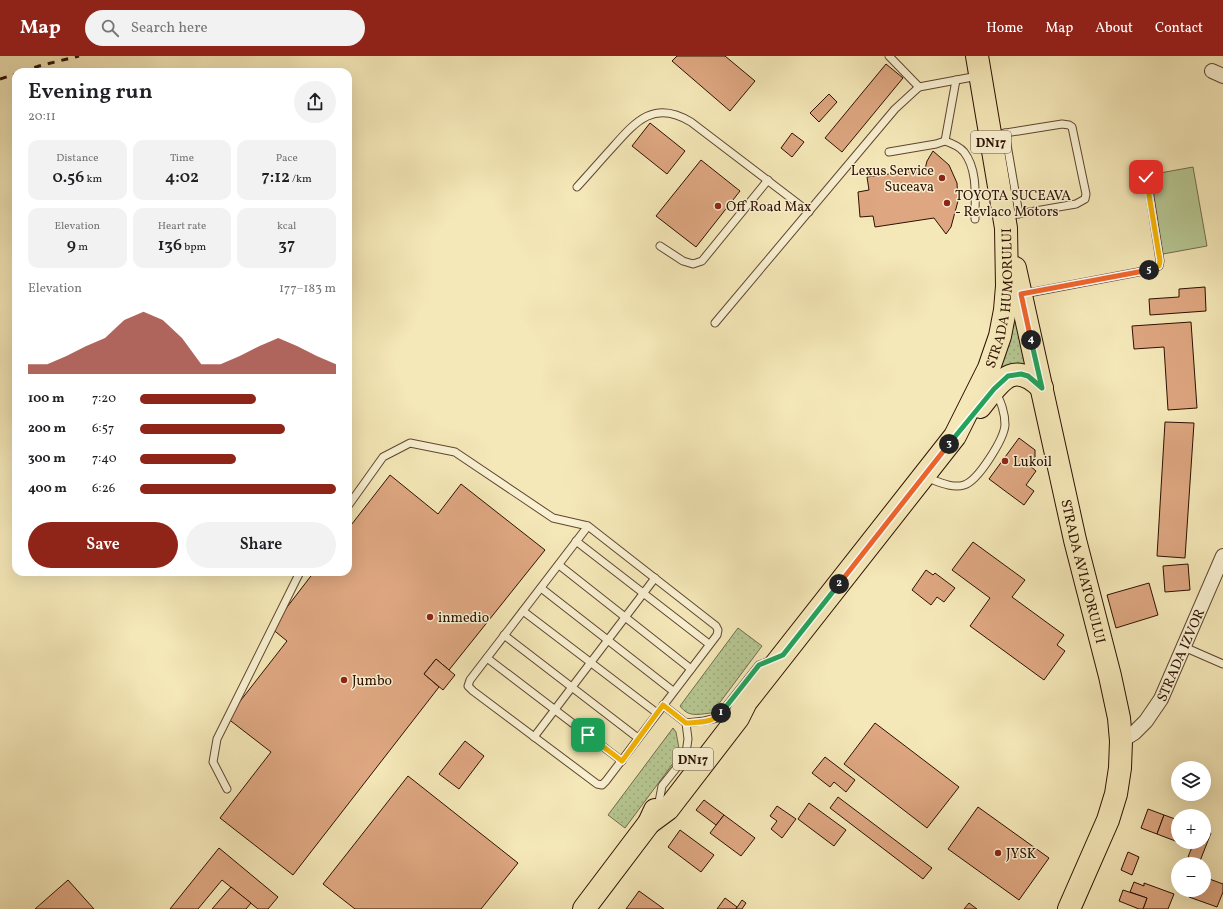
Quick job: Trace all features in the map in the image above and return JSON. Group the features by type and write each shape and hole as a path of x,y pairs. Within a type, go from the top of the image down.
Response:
{"main road":[{"name":"STRADA HUMORULUI","path":"649,823 668,809 738,718 746,702 955,436 987,373 1000,336 1005,310 1010,220 997,134 978,66"},
{"name":"STRADA AVIATORULUI","path":"1010,220 1021,294 1075,540 1110,676 1119,718 1122,741 1116,794 1108,820 1069,909"},
{"path":"955,436 1004,379 1015,374 1021,374 1028,376 1042,388"},
{"name":"STRADA HUMORULUI","path":"584,909 649,823 659,802 728,715 746,702"}],"street":[{"name":"STRADA IZVOR","path":"1122,741 1146,722 1161,699 1223,556"}],"lane":[{"path":"889,56 919,87"},
{"path":"716,323 894,109 919,87 956,80 978,66"},
{"path":"945,141 956,80"},
{"path":"577,188 634,124 646,116 660,113 676,114 691,122 809,212"},
{"path":"997,134 1062,124 1072,127 1086,194 1085,199 1076,204 1010,220"},
{"path":"889,152 936,144 945,141 964,151 972,168 976,193 975,218"},
{"path":"1021,294 1154,269 1159,266 1160,261 1146,177"},
{"path":"660,246 684,261 693,264 702,261 768,180"},
{"path":"923,476 953,486 964,486 977,476 1003,435 1004,414 994,389"},
{"path":"352,500 383,457 410,443 455,452 553,518 588,526 716,626 718,630 717,635 622,761 602,785 597,784 468,686 470,680 486,658 588,526"},
{"path":"576,541 710,644"},
{"path":"559,565 691,669"},
{"path":"227,789 213,762 217,739 298,576"},
{"path":"534,737 655,578"},
{"path":"541,588 674,691"},
{"path":"523,611 657,713"},
{"path":"504,635 638,738"},
{"path":"1184,647 1223,664"},
{"path":"663,705 686,723 708,721 717,718 759,665 783,655"},
{"path":"486,658 622,761"},
{"path":"659,802 662,786 682,761 686,753 688,739 686,723"}],"green space":[{"path":"1193,167 1207,246 1163,254 1149,175"},
{"path":"1012,290 1026,365 1015,365 998,372"},
{"path":"738,628 762,646 712,713 690,714 683,710 680,706"},
{"path":"673,728 676,732 680,754 625,828 608,815"}],"building":[{"path":"677,56 725,56 755,81 730,111 672,61"},
{"path":"886,64 903,78 842,152 825,138"},
{"path":"829,94 837,102 819,122 810,113"},
{"path":"650,123 685,151 667,174 632,146"},
{"path":"792,133 804,142 792,157 781,148"},
{"path":"933,151 949,165 957,183 958,201 951,227 946,234 934,218 875,227 873,216 860,217 858,192 869,190 867,177 925,169 927,161"},
{"path":"701,160 740,191 696,247 656,216"},
{"path":"1205,287 1206,311 1150,315 1149,299 1179,297 1179,289"},
{"path":"1191,322 1197,408 1168,410 1164,347 1134,349 1132,326"},
{"path":"1165,422 1194,423 1185,558 1157,556"},
{"path":"1019,438 1035,450 1035,457 1029,465 1036,471 1026,485 1034,491 1024,505 989,479"},
{"name":"Jumbo","path":"390,475 438,514 461,484 545,550 449,670 436,659 424,674 439,687 293,875 220,818 271,752 227,718 287,641 271,628 311,576 352,576 352,524"},
{"path":"973,542 1025,580 1012,597 1064,635 1057,645 1065,651 1044,680 970,626 990,598 952,570"},
{"path":"1188,564 1190,590 1165,592 1163,566"},
{"path":"926,570 933,575 935,573 955,588 944,602 937,597 931,605 912,590"},
{"path":"1149,583 1158,615 1116,628 1107,595"},
{"path":"436,659 455,675 443,690 424,674"},
{"path":"875,723 959,787 927,828 844,764"},
{"path":"465,741 484,756 459,789 439,774"},
{"path":"825,757 855,780 846,792 834,782 830,787 812,773"},
{"path":"408,776 518,863 481,909 355,909 323,884"},
{"path":"838,797 932,868 923,879 830,808"},
{"path":"704,800 724,815 716,825 696,810"},
{"path":"809,803 846,830 834,846 798,819"},
{"path":"777,806 796,819 782,838 771,829 777,821 770,816"},
{"name":"JYSK","path":"978,807 1049,858 1019,900 948,849"},
{"path":"1148,809 1164,815 1157,834 1141,828"},
{"path":"724,815 755,838 741,856 710,833"},
{"path":"1164,815 1171,818 1171,839 1157,834"},
{"path":"680,830 714,855 701,872 668,847"},
{"path":"219,848 278,897 268,909 258,909 222,880 198,909 170,909"},
{"path":"1191,849 1205,849 1202,857 1188,857"},
{"path":"1128,852 1139,857 1132,875 1121,870"},
{"path":"68,880 94,909 35,909"},
{"path":"1211,880 1223,884 1223,892 1217,907 1189,897 1211,897"},
{"path":"1134,882 1144,886 1144,883 1171,893 1171,897 1173,897 1168,909 1143,909 1147,898 1130,892"},
{"path":"231,887 251,903 246,909 212,909"},
{"path":"1123,890 1147,898 1143,909 1139,909 1119,901"},
{"path":"639,891 664,909 626,909"},
{"path":"725,898 737,907 736,909 717,909"},
{"path":"742,900 746,903 742,909 736,909"},
{"path":"969,903 977,909 964,909"}],"railway":[{"path":"33,68 79,56"},
{"path":"0,79 12,75"}],"place":[{"name":"Lexus Service Suceava","path":"942,178"},
{"name":"TOYOTA SUCEAVA - Revlaco Motors","path":"947,203"},
{"name":"Off Road Max","path":"718,206"},
{"name":"Lukoil","path":"1005,461"},
{"name":"inmedio","path":"430,617"},
{"name":"Jumbo","path":"344,680"},
{"name":"JYSK","path":"998,853"}],"route":[{"path":"588,735 622,761 663,705 686,723 717,718 759,665 783,655 923,476 994,389 1008,376 1015,374 1028,376 1042,388 1021,294 1154,269 1159,266 1160,261 1146,177"}]}
